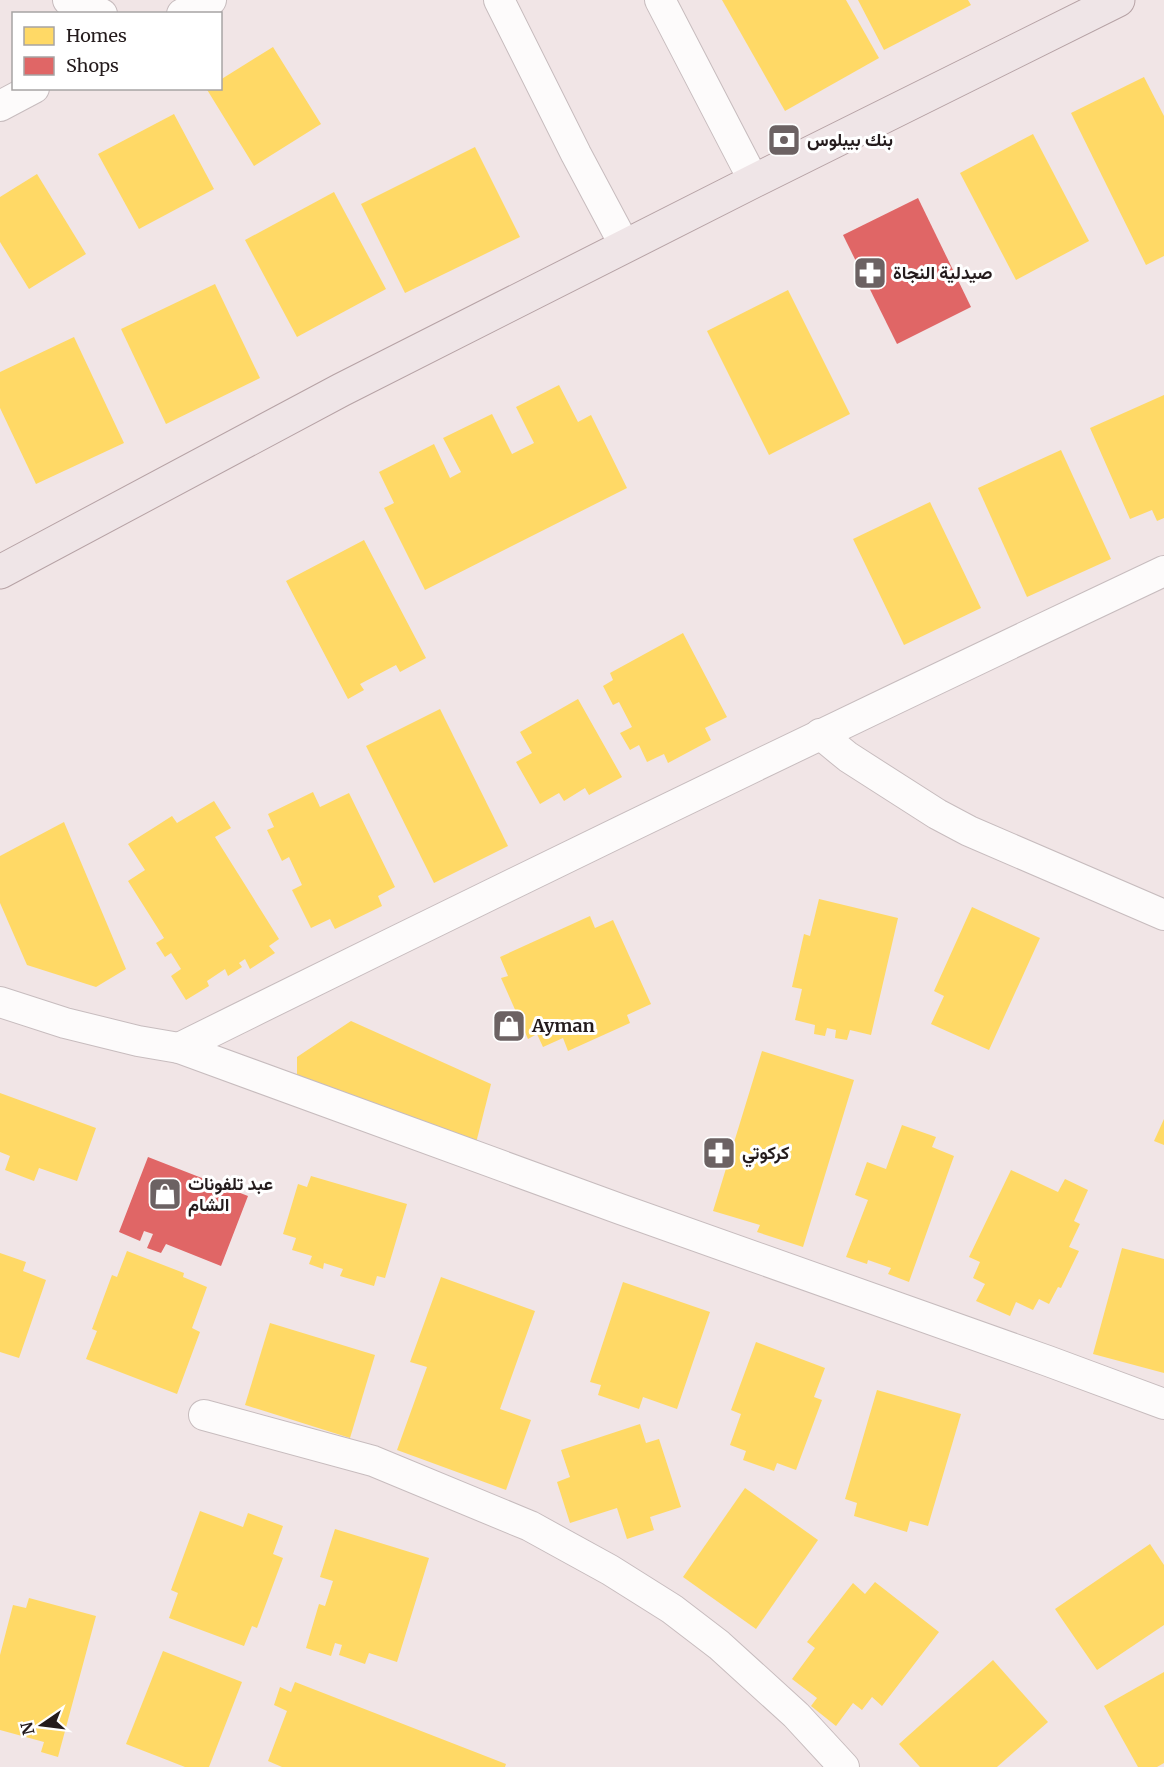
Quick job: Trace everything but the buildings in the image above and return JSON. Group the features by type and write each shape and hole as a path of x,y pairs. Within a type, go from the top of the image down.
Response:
{"main road":[{"path":"0,572 340,390 1118,0"}],"street":[{"path":"68,0 97,12"},
{"path":"186,12 211,0"},
{"path":"499,0 625,246"},
{"path":"660,0 754,181"},
{"path":"0,105 30,90"},
{"path":"179,1048 820,734 1164,571"},
{"path":"820,734 866,769 969,831 1164,915"},
{"path":"0,1002 65,1023 138,1041 179,1048 1164,1404"},
{"path":"204,1415 373,1461 530,1526 610,1570 672,1608 719,1645 796,1715 844,1767"}],"place":[{"name":"بنك بيبلوس","path":"784,140"},
{"name":"صيدلية النجاة","path":"870,273"},
{"name":"Ayman","path":"509,1026"},
{"name":"كركوتي","path":"719,1153"},
{"name":"عبد تلفونات الشام","path":"165,1194"}]}
